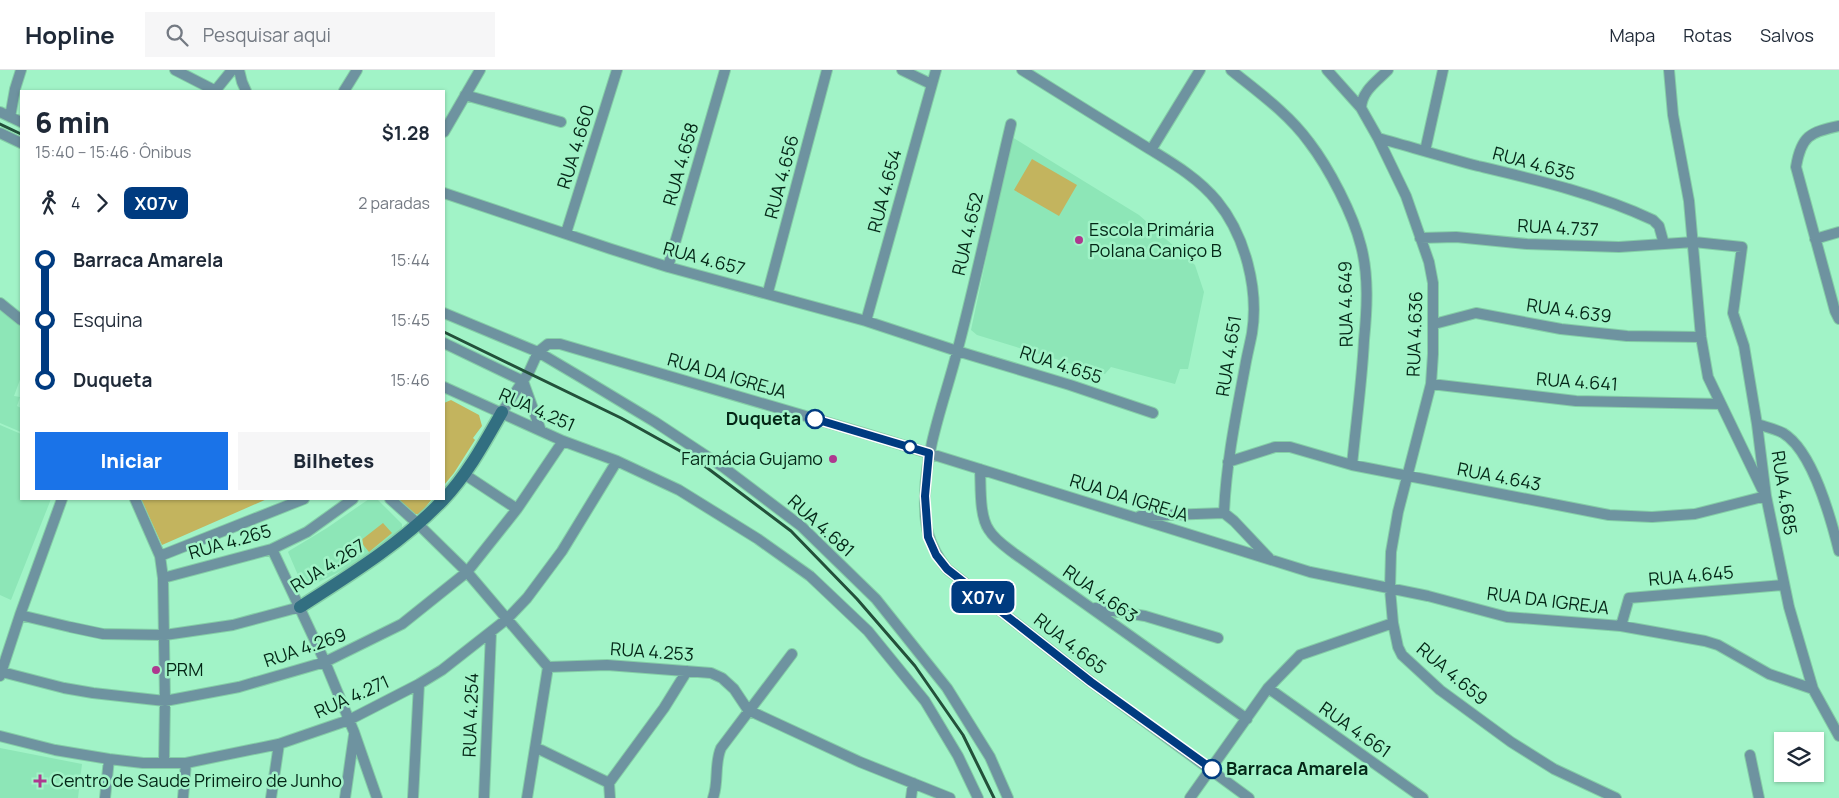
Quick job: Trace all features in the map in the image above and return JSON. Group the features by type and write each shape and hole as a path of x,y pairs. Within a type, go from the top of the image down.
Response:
{"street":[{"path":"10,117 15,89 21,70"},
{"path":"175,70 213,90"},
{"path":"216,90 232,70"},
{"path":"239,70 246,90"},
{"path":"345,90 357,70"},
{"path":"445,130 480,70"},
{"name":"RUA 4.660","path":"566,233 616,70"},
{"name":"RUA 4.658","path":"668,267 725,70"},
{"name":"RUA 4.656","path":"768,292 827,70"},
{"path":"902,70 931,84"},
{"name":"RUA 4.654","path":"866,321 936,70"},
{"name":"RUA 4.651","path":"1022,70 1172,162 1217,201 1244,250 1251,281 1253,302 1252,332 1228,462 1224,513"},
{"path":"1150,150 1200,70"},
{"name":"RUA 4.649","path":"1231,70 1288,118 1309,142 1332,178 1348,211 1361,246 1366,285 1366,316 1362,376 1352,465"},
{"name":"RUA 4.636","path":"1327,70 1361,108 1378,138 1406,196 1429,262 1433,283 1434,324 1431,384 1398,512 1391,552 1390,589 1394,623"},
{"path":"1361,108 1361,100 1365,93 1388,70"},
{"path":"1425,151 1443,70"},
{"path":"1669,70 1673,115 1689,201 1701,337 1708,377 1766,496"},
{"path":"465,95 561,122"},
{"path":"0,112 20,122"},
{"name":"RUA 4.652","path":"929,453 957,351 1011,124"},
{"path":"1839,126 1814,133 1805,139 1798,152 1796,167 1835,311 1839,319"},
{"path":"0,133 20,143"},
{"name":"RUA 4.635","path":"1378,138 1599,198 1653,220 1659,226 1664,244"},
{"name":"RUA 4.657","path":"445,192 668,267 768,292 866,321 957,351"},
{"path":"1815,239 1839,232"},
{"name":"RUA 4.737","path":"1420,238 1456,237 1527,244 1619,247 1694,242 1742,247"},
{"name":"RUA 4.685","path":"1742,247 1732,313 1742,338 1757,424 1766,496 1784,585 1813,690 1839,736"},
{"path":"0,303 20,319"},
{"name":"RUA DA IGREJA","path":"445,313 541,349 548,344 560,344 929,453 1310,572 1428,596 1507,617 1621,626 1705,641 1718,645 1769,674 1813,690"},
{"name":"RUA 4.639","path":"1434,324 1476,313 1561,329 1627,336 1701,337"},
{"path":"445,343 524,381 541,430"},
{"path":"502,412 524,381 541,349"},
{"name":"RUA 4.681","path":"541,349 715,462 801,526 876,599 947,688 990,757 1008,798"},
{"name":"RUA 4.655","path":"957,351 1035,373 1153,413"},
{"name":"RUA 4.641","path":"1431,384 1576,401 1721,404"},
{"name":"RUA 4.251","path":"445,389 502,412 563,441 617,461 679,490 758,539 810,576 868,631 925,701 954,750 978,798"},
{"name":"RUA 4.267","path":"445,498 464,474 502,412"},
{"path":"1757,424 1782,433 1789,438 1803,455 1813,472 1825,500 1839,551"},
{"name":"RUA 4.269","path":"1,674 92,693 165,701 239,686 325,662 402,624 467,572 517,510 563,441"},
{"name":"RUA 4.643","path":"1228,462 1275,447 1290,447 1352,465 1609,515 1652,517 1695,514 1766,496"},
{"name":"RUA 4.665","path":"929,453 925,496 928,537 936,555 947,569 1091,682 1249,798"},
{"name":"RUA 4.271","path":"0,736 55,750 109,759 164,764 186,763 279,744 348,720 419,684 442,670 507,619 527,598 562,551 617,461"},
{"name":"RUA 4.663","path":"980,469 983,520 992,534 1015,554 1247,719"},
{"path":"464,474 517,510"},
{"path":"1,674 62,500"},
{"path":"135,500 160,556 163,578 165,635 164,764"},
{"path":"160,556 301,500"},
{"name":"RUA 4.265","path":"163,578 272,549 308,532 352,500"},
{"path":"391,500 467,572 548,667 527,798"},
{"name":"RUA 4.267","path":"20,615 70,628 103,634 165,635 233,625 300,606 361,568 418,524 443,500"},
{"path":"1133,517 1224,513 1270,559"},
{"path":"272,549 325,662 354,732 377,798"},
{"name":"RUA 4.645","path":"1621,626 1629,598 1784,585"},
{"path":"1091,607 1145,616 1218,638"},
{"path":"1190,798 1268,688 1300,655 1394,623"},
{"name":"RUA 4.659","path":"1394,623 1398,647 1402,655 1440,690 1511,742 1554,769 1616,798"},
{"name":"RUA 4.254","path":"484,798 491,633"},
{"path":"713,798 716,790 718,756 721,748 792,654"},
{"name":"RUA 4.253","path":"548,667 607,665 711,673 722,678 734,689 748,710"},
{"path":"610,798 609,782 664,708 688,671"},
{"path":"413,798 419,684"},
{"name":"RUA 4.661","path":"1268,688 1423,798"},
{"path":"748,710 860,762 950,798"},
{"path":"345,798 354,732"},
{"path":"271,798 279,744"},
{"path":"541,750 609,782"},
{"path":"1750,755 1759,798"},
{"path":"105,798 109,759"},
{"path":"183,798 186,763"},
{"path":"911,798 913,783"}],"shaded area":[{"name":"Escola Primária Polana Caniço B","path":"1012,137 1139,215 1195,265 1204,292 1188,369 1180,369 1175,384 1111,367 1105,374 977,335 971,330"},
{"path":"1032,159 1077,185 1059,216 1014,190"},
{"path":"0,309 20,324 20,380 14,396 20,397 17,406 20,408 20,432 0,423"},
{"path":"451,400 479,415 482,426 473,438 475,440 454,473 445,484 445,403"},
{"path":"0,425 20,434 20,500 51,500 11,600 0,595"},
{"path":"141,500 265,500 162,545"},
{"path":"368,500 378,500 402,524 402,529 358,563 304,589 288,552"},
{"path":"397,500 431,500 420,514 412,514"},
{"path":"383,523 392,533 369,552 360,541"},
{"name":"Centro de Saude Primeiro de Junho","path":"0,748 82,764 78,798 0,798"}],"railway":[{"path":"0,124 20,134"},
{"path":"445,332 621,418 698,461 791,531 857,599 915,666 963,735 994,798"}],"bus line":[{"name":"X07v","path":"815,419 929,453 925,496 928,537 936,555 947,569 1091,682 1212,769"}],"place":[{"name":"Escola Primária Polana Caniço B","path":"1079,240"},
{"name":"Duqueta","path":"815,419"},
{"name":"Farmácia Gujamo","path":"833,459"},
{"name":"PRM","path":"156,670"},
{"name":"Barraca Amarela","path":"1212,769"},
{"name":"Centro de Saude Primeiro de Junho","path":"40,781"}]}
